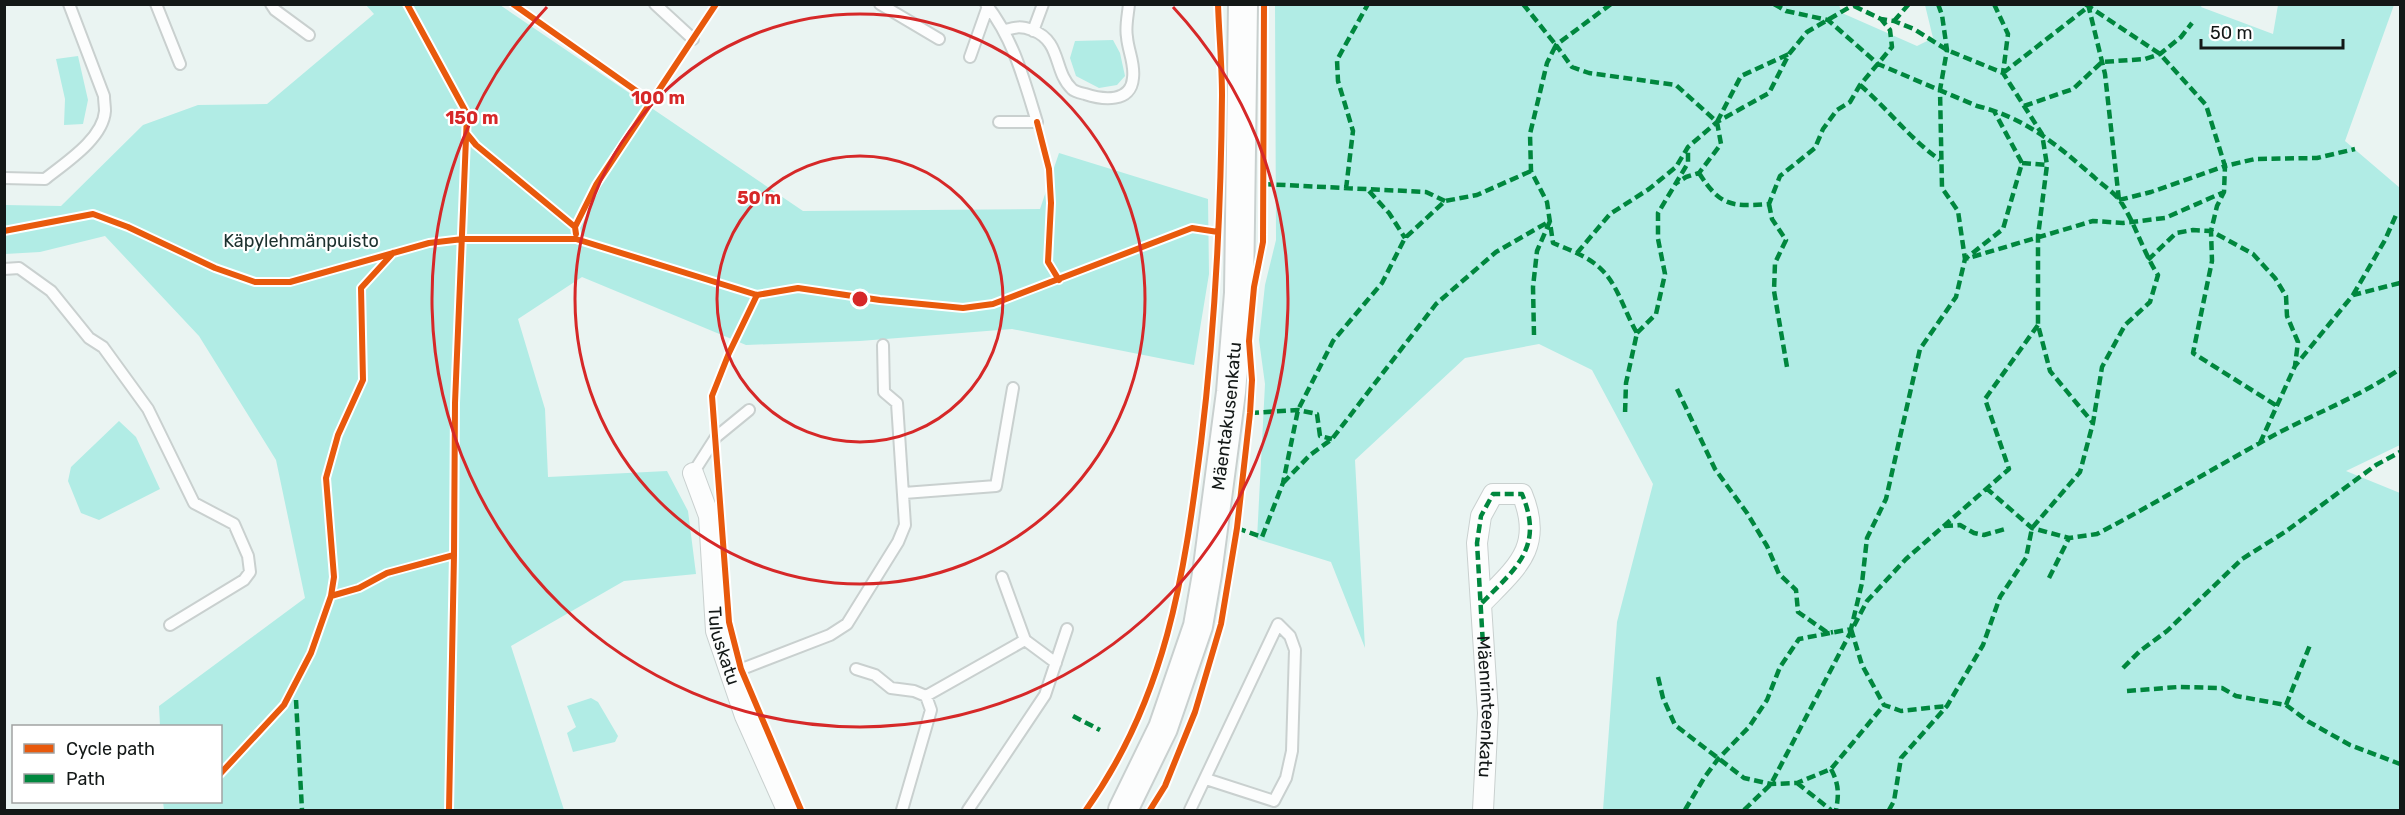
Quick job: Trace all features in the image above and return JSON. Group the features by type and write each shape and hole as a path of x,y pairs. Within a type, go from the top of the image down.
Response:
{"main road":[{"name":"Mäentakusenkatu","path":"1123,810 1167,718 1198,626 1207,574 1231,392 1239,293 1243,4"}],"street":[{"name":"Tuluskatu","path":"693,473 709,516 716,632 729,674 787,810"},
{"name":"Mäenrinteenkatu","path":"1482,603 1520,564 1528,540 1530,514 1522,494 1493,495 1481,516 1477,543 1488,713 1483,810"}],"lane":[{"path":"4,178 45,179 88,143 100,126 105,111 104,96 69,4"},
{"path":"156,4 180,64"},
{"path":"271,4 275,10 309,36"},
{"path":"880,4 939,39"},
{"path":"1033,31 1043,4"},
{"path":"1005,30 1020,26 1043,34 1052,46 1064,76 1073,90 1097,98 1117,98 1129,91 1133,79 1132,57 1126,37 1129,4"},
{"path":"987,5 1005,30 1037,122 999,122"},
{"path":"970,57 987,5"},
{"path":"660,6 693,39"},
{"path":"4,269 19,268 51,291 89,338 103,347 148,409 195,503 234,524 248,556 250,572 244,580 170,624"},
{"path":"729,674 830,635 847,624 898,542 904,525 904,493 897,403 884,392 883,345"},
{"path":"904,493 996,486 1012,388"},
{"path":"693,473 716,437 749,410"},
{"path":"1002,577 1025,640 1056,663"},
{"path":"1190,810 1278,624 1290,636 1295,650 1292,751 1286,778 1274,801 1206,779"},
{"path":"968,810 1046,695 1067,629"},
{"path":"926,696 1025,640"},
{"path":"856,669 875,675 891,688 914,691 926,696 931,710 902,810"}],"green space":[{"name":"Käpylehmänpuisto","path":"366,5 500,5 803,211 1040,209 1059,153 1208,199 1209,274 1194,365 1012,329 860,341 746,345 582,277 518,319 545,409 548,477 667,471 688,511 696,574 624,581 511,646 564,810 164,810 163,803 222,803 222,725 160,725 159,706 305,598 276,460 199,336 105,236 40,252 5,254 5,205 61,206 143,125 198,105 267,104 374,14"},
{"path":"1275,5 1839,5 1842,13 1917,46 1933,38 1925,5 2202,5 2201,7 2273,34 2278,5 2394,5 2345,141 2400,188 2400,445 2346,471 2400,493 2400,810 1603,810 1617,622 1653,484 1592,370 1539,344 1465,358 1355,460 1365,648 1331,562 1257,539 1265,384 1259,340 1265,285 1276,240"},
{"path":"1113,40 1120,53 1125,76 1117,85 1099,88 1076,76 1070,58 1075,41"},
{"path":"78,56 88,100 83,124 64,125 65,99 56,59"},
{"path":"119,421 136,437 160,489 99,520 81,513 68,481 71,467"},
{"path":"591,698 598,702 618,736 615,742 573,752 567,733 576,727 567,706"}],"marked path":[{"path":"1346,189 1353,131 1338,81 1337,60 1368,4"},
{"path":"1523,4 1556,45 1547,63 1530,134 1531,171 1547,202 1553,243 1586,258 1603,271 1613,285 1637,333 1626,383 1625,414"},
{"path":"1611,4 1556,45 1572,67 1589,73 1676,85 1717,122 1721,144 1699,173 1675,184"},
{"path":"1774,4 1786,11 1828,20 1878,64 1977,106 1995,111 2040,134 2118,198 2158,275 2150,302 2125,325 2102,367 2093,423 2080,472 2032,528 2026,558 2000,597 1983,645 1947,706 1901,758 1894,801 1889,810"},
{"path":"1577,253 1610,214 1649,189 1676,167 1688,147 1717,122 1769,93 1789,54 1807,32 1855,4"},
{"path":"1894,21 1909,4"},
{"path":"1938,4 1942,15 1947,50 1940,90 1942,188 1958,211 1965,259 2093,221 2123,223 2165,218 2224,192"},
{"path":"1994,4 2008,34 2003,73"},
{"path":"2085,4 2160,54 2206,105 2225,166 2255,159 2317,158 2355,149"},
{"path":"2088,4 2105,74 2119,200"},
{"path":"1854,6 1881,19 1894,21 1914,29 1947,50 2003,73 2042,134 2047,165 2038,236 2038,325 2050,371 2093,423"},
{"path":"2003,73 2088,7"},
{"path":"1699,173 1713,192 1728,202 1745,205 1769,204 1780,176 1815,148 1823,129 1837,110 1850,102 1860,85 1892,47 1890,30 1881,19"},
{"path":"2024,106 2073,89 2102,62 2145,59 2160,54 2181,37 2192,23"},
{"path":"1717,122 1741,76 1789,54"},
{"path":"1860,85 1919,143 1940,160"},
{"path":"1685,810 1718,759 1749,727 1767,700 1780,667 1799,639 1851,629 1862,583 1867,538 1886,499 1920,349 1956,297 1965,259 2003,229 2022,163 1994,111"},
{"path":"1637,333 1656,314 1665,274 1658,239 1658,213 1688,163 1688,147"},
{"path":"2022,163 2047,165"},
{"path":"2119,200 2151,192 2225,166 2224,192 2217,206 2211,231 2212,261 2193,353 2277,406"},
{"path":"1237,528 1262,537 1283,483 1298,410 1333,341 1382,283 1405,238 1445,201 1477,195 1531,171"},
{"path":"1263,184 1426,192 1445,201"},
{"path":"1369,191 1389,213 1405,238"},
{"path":"1769,204 1772,219 1786,240 1775,263 1774,291 1787,367"},
{"path":"2353,295 2385,240 2396,215"},
{"path":"1534,335 1533,287 1537,251 1550,221"},
{"path":"1283,483 1310,455 1332,439 1436,304 1496,252 1550,221"},
{"path":"2148,260 2176,233 2193,230 2211,231 2253,254 2275,278 2286,296 2287,316 2298,342 2295,366"},
{"path":"2260,443 2295,366 2353,295 2400,283"},
{"path":"1744,810 1771,784 1867,601 1906,559 2009,469 1985,399 2038,325"},
{"path":"1986,488 2032,528 2069,538 2097,534 2278,433 2356,395 2400,369"},
{"path":"1677,389 1715,469 1747,513 1767,546 1779,574 1796,590 1798,612 1828,633 1833,632"},
{"path":"1250,413 1298,410 1317,414 1320,436 1332,439"},
{"path":"2123,668 2140,651 2167,631 2242,559 2285,532 2376,465 2400,452"},
{"path":"1482,603 1516,567 1528,542 1530,528 1522,494 1493,494 1481,516 1477,543 1483,645"},
{"path":"1944,526 1960,525 1974,533 1984,535 2005,529"},
{"path":"2049,578 2069,538"},
{"path":"1851,629 1862,665 1884,705 1901,711 1947,706"},
{"path":"2286,705 2310,645"},
{"path":"1658,677 1663,698 1675,725 1744,778 1771,784 1797,783 1831,769 1884,705"},
{"path":"2127,691 2178,687 2222,688 2236,696 2286,705 2309,722 2350,745 2400,764"},
{"path":"296,700 302,810"},
{"path":"1073,716 1100,730"},
{"path":"1831,769 1838,789 1836,810"},
{"path":"1797,783 1831,810"}],"cycle path":[{"path":"407,4 467,114 455,403 449,810"},
{"path":"513,4 652,102"},
{"path":"575,227 596,185 716,4"},
{"path":"1086,810 1113,768 1135,724 1153,680 1167,635 1187,541 1206,400 1216,269 1222,95 1218,4"},
{"path":"1150,810 1165,786 1195,712 1221,624 1237,528 1250,413 1252,380 1249,341 1254,287 1263,242 1264,4"},
{"path":"1037,122 1049,169 1051,203 1048,262 1059,280"},
{"path":"467,134 476,145 575,227 576,234"},
{"path":"4,231 93,214 128,227 215,268 255,282 290,282 429,243 463,239 576,239 757,295 798,288 880,300 963,308 993,304 1192,228 1218,232"},
{"path":"222,772 284,705 311,653 331,596 334,577 326,478 338,435 363,380 361,288 393,253"},
{"path":"757,295 729,353 712,396 729,622 741,669 801,810"},
{"path":"331,596 359,588 387,573 454,555"}]}
